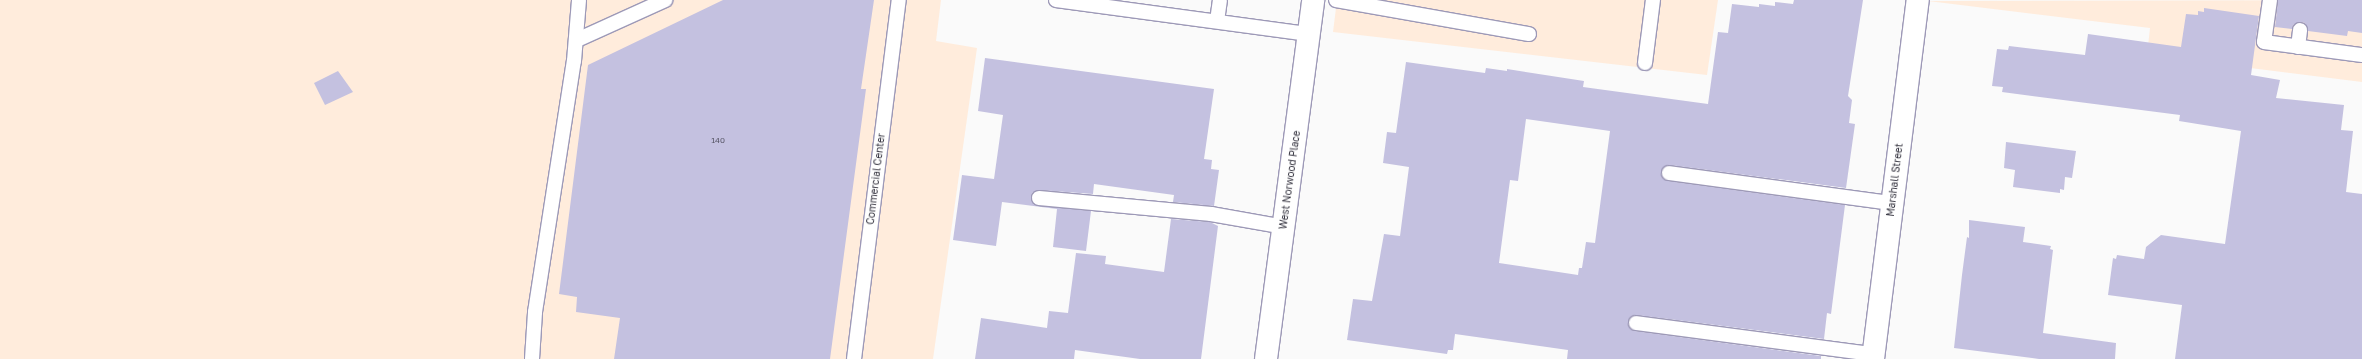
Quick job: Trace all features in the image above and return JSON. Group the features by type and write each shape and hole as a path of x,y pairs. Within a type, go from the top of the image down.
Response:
{"street":[{"name":"West Norwood Place","path":"1266,359 1309,34 1312,0"},
{"name":"Marshall Street","path":"1873,357 1918,0"}],"lane":[{"path":"532,359 534,312 577,40 579,0"},
{"path":"577,40 666,0"},
{"name":"Commercial Center","path":"854,359 899,0"},
{"path":"1056,0 1309,34"},
{"path":"1217,21 1220,0"},
{"path":"1336,0 1529,34"},
{"path":"1645,63 1653,0"},
{"path":"2270,0 2264,42 2362,55"},
{"path":"2298,47 2300,30"},
{"path":"1669,173 1892,203"},
{"path":"1039,198 1211,214 1284,227"},
{"path":"1636,323 1873,357"}],"shaded area":[{"path":"0,0 941,0 936,41 977,48 933,359 0,359"},
{"path":"1337,0 1718,0 1707,75 1333,32"},
{"path":"2362,0 2362,82 2147,55 2150,28 1928,1"}],"building":[{"path":"723,0 874,0 861,89 866,89 830,359 614,359 620,318 576,312 577,297 559,294 588,65"},
{"path":"1794,0 1863,0 1848,96 1852,100 1849,123 1855,124 1846,188 1670,165 1663,168 1661,172 1664,179 1668,181 1845,205 1831,314 1827,313 1824,339 1637,315 1630,318 1628,322 1631,329 1635,331 1821,356 1821,359 1567,359 1568,350 1455,334 1453,350 1448,350 1447,354 1347,340 1353,299 1372,301 1384,234 1400,236 1409,167 1383,163 1387,132 1396,133 1406,62 1485,73 1486,68 1507,71 1507,69 1584,81 1583,87 1708,104 1718,32 1728,33 1732,4 1759,7 1759,4 1775,6 1775,2 1793,4","holes":["1526,119 1610,131 1595,243 1586,242 1582,268 1579,268 1578,275 1499,263 1510,180 1518,181"]},
{"path":"2278,0 2362,0 2362,33 2348,31 2347,36 2308,31 2305,23 2301,22 2293,25 2292,29 2275,27"},
{"path":"2204,8 2259,16 2251,75 2280,80 2276,98 2344,105 2341,130 2353,131 2346,192 2362,194 2362,359 2175,359 2182,305 2108,295 2113,258 2116,259 2117,255 2144,259 2146,247 2161,235 2225,244 2241,131 2179,121 2180,115 2002,92 2003,87 1992,86 1997,49 2008,50 2009,46 2085,55 2088,34 2181,47 2186,14 2198,15 2198,11 2204,12"},
{"path":"985,58 1214,89 1204,159 1212,160 1211,169 1219,170 1214,206 1173,202 1174,195 1094,184 1093,194 1039,190 1032,193 1031,197 1034,205 1091,211 1086,251 1053,247 1057,209 1002,202 996,246 953,240 962,175 994,179 1003,115 978,111"},
{"path":"338,71 353,92 325,105 314,83"},
{"path":"2006,142 2076,151 2072,178 2065,177 2064,190 2060,189 2060,193 2013,187 2015,170 2004,168"},
{"path":"1171,219 1210,222 1218,226 1201,359 1140,359 1075,350 1074,359 975,359 981,318 1047,328 1049,311 1068,313 1076,253 1106,256 1105,264 1164,272"},
{"path":"1969,220 2025,227 2023,242 2051,246 2050,249 2053,250 2043,333 2116,343 2115,359 2039,359 1954,348 1967,237 1969,238"}]}
